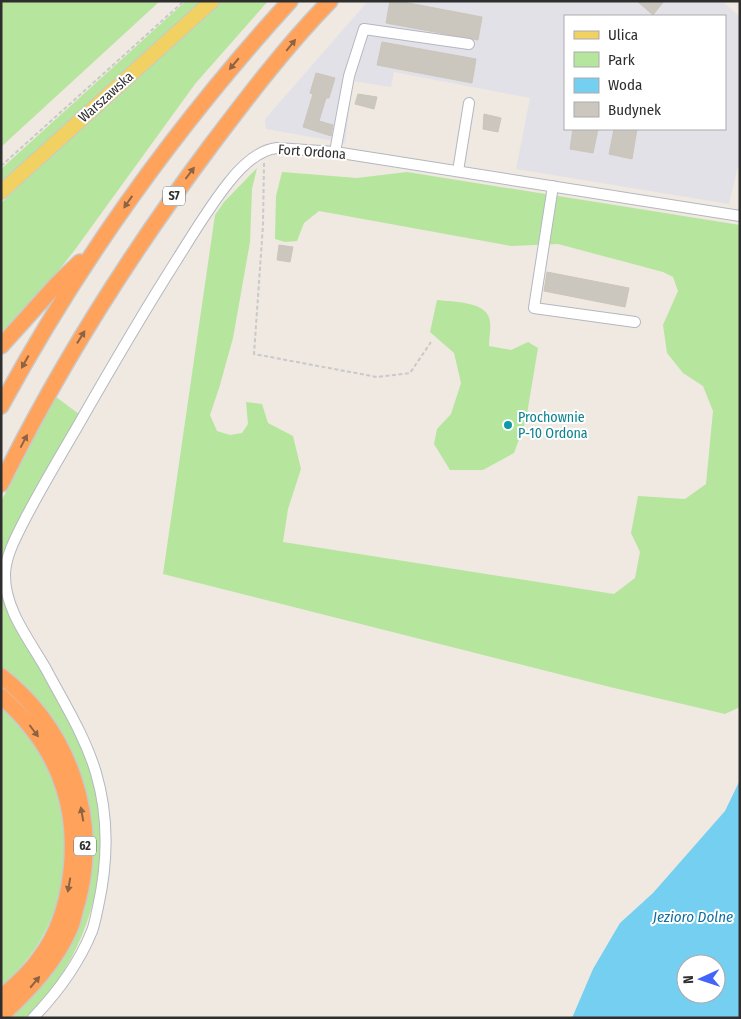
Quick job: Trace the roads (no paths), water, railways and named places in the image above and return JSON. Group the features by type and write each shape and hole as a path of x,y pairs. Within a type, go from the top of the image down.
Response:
{"highway":[{"name":"S7","path":"1,406 41,335 97,246 155,164 210,93 290,1"},
{"name":"S7","path":"1,484 71,353 132,256 171,199 239,109 308,24 330,1"},
{"path":"1,346 58,284 97,246"},
{"name":"62","path":"1,676 27,699 48,725 66,755 78,789 84,820 85,857 81,887 71,926 54,959 34,984 1,1016"},
{"path":"1,696 14,707 43,742 64,788 72,836 70,881 59,923 42,955 18,984 1,997"}],"main road":[{"name":"Warszawska","path":"1,192 212,1"}],"street":[{"path":"335,152 349,76 364,29 469,44"},
{"path":"458,171 469,103"},
{"name":"Fort Ordona","path":"33,1018 49,1001 76,963 93,930 104,880 105,809 96,772 82,737 17,620 7,588 5,573 8,560 14,542 37,496 149,304 204,216 244,165 268,149 335,152 740,216"},
{"path":"553,186 534,308 635,322"}],"water":[{"name":"Jezioro Dolne","path":"740,780 740,1018 572,1018 593,969 620,923 653,893 725,811"}],"place":[{"name":"Prochownie P-10 Ordona","path":"508,425"}]}
